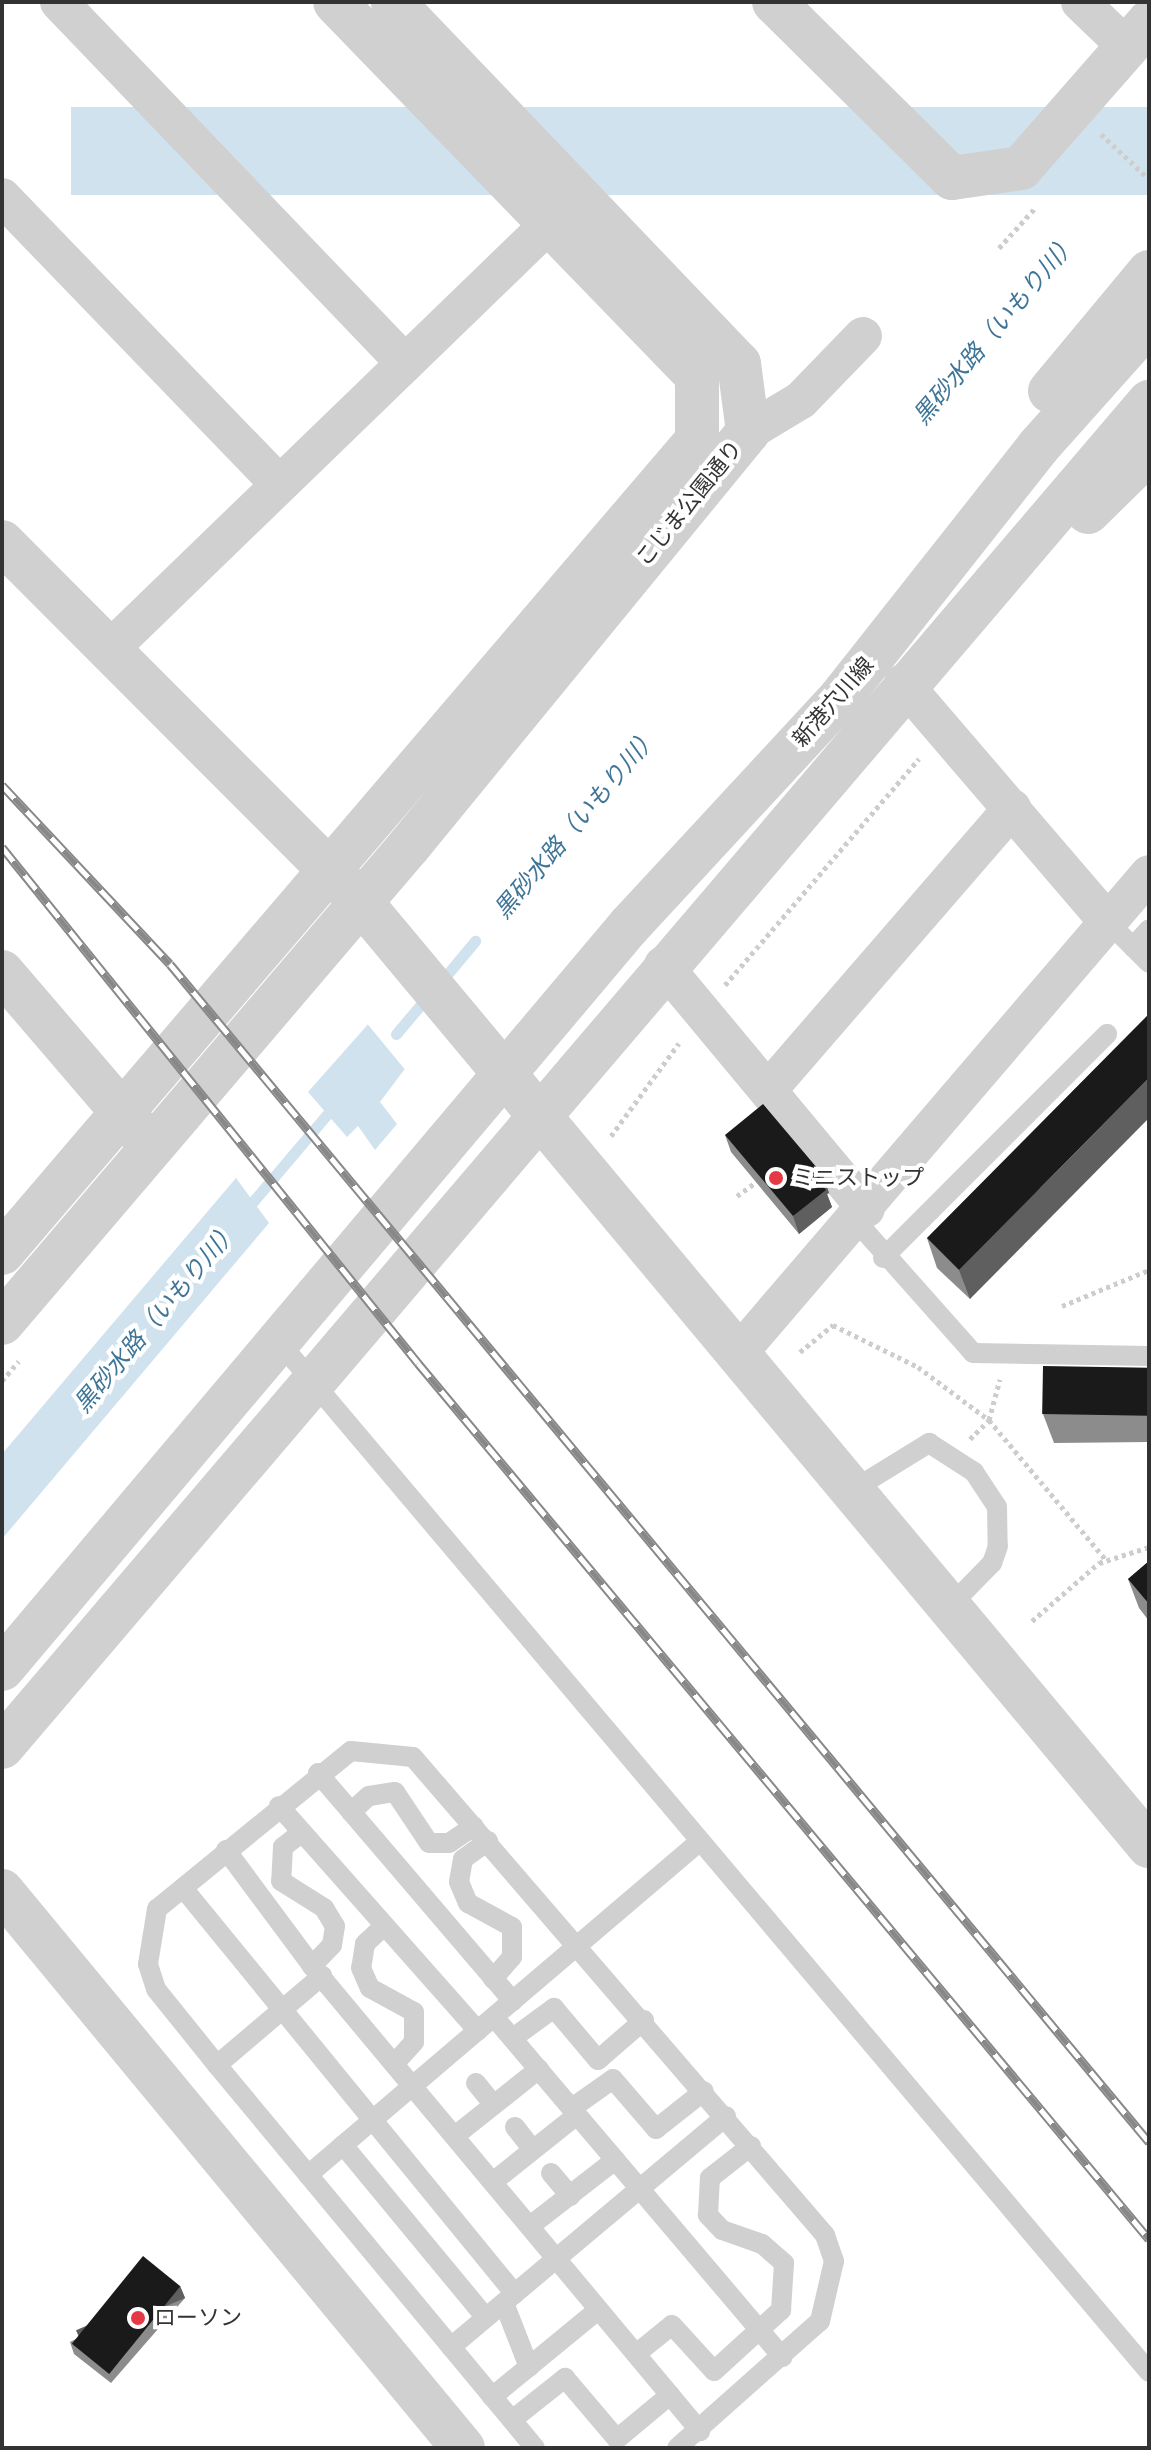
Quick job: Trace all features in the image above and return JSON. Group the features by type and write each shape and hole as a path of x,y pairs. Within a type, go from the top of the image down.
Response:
{"street":[{"path":"59,2 405,363"},
{"name":"こじま公園通り","path":"2,1253 697,440 697,376 547,226 335,2"},
{"name":"こじま公園通り","path":"2,1323 361,902 748,432 739,364 393,2"},
{"path":"774,2 952,178 1021,168 1138,35 1080,2"},
{"path":"2,197 279,484"},
{"path":"111,648 547,226"},
{"path":"840,698 847,661 1026,420 1149,272"},
{"name":"新港穴川線","path":"2,1669 506,1072 840,698 1038,447 1149,323"},
{"path":"748,432 801,400 863,336"},
{"name":"新港穴川線","path":"2,1747 903,683 1149,402"},
{"path":"1121,934 903,683 956,659 1149,452"},
{"path":"2,542 361,902 1149,1846"},
{"path":"768,1090 1012,808"},
{"path":"737,1355 861,1215 1121,934 1149,874"},
{"path":"663,965 768,1090 861,1215"},
{"path":"2,972 152,1147"},
{"path":"2,1891 452,2444"}],"lane":[{"path":"1121,934 1149,929"},
{"path":"1121,934 1149,963"},
{"path":"883,1258 1107,1034"},
{"path":"861,1215 883,1258 958,1344 1000,1358 1149,1356"},
{"path":"279,1342 1149,2372"},
{"path":"851,1491 929,1443 974,1472 997,1507 998,1546 992,1563 949,1607"},
{"path":"535,2448 156,1989 148,1964 157,1909 318,1773 351,1751 413,1757 580,1943 825,2235 834,2261 820,2321 700,2431 677,2448"},
{"path":"318,1773 513,2001"},
{"path":"351,1812 369,1796 395,1792 412,1809 413,1829 429,1843 449,1843 481,1833"},
{"path":"279,1806 478,2031"},
{"path":"217,2065 282,2010 317,1971 332,1945 335,1926 324,1908 281,1881 283,1847 301,1833"},
{"path":"481,1833 463,1859 459,1882 468,1903 512,1927 512,1957 493,1979"},
{"path":"308,2175 700,1841"},
{"path":"226,1850 317,1971 415,2084 700,2431"},
{"path":"183,1888 372,2120 509,2298 529,2367"},
{"path":"384,1926 365,1944 361,1968 370,1988 414,2012 414,2042 396,2062"},
{"path":"513,2038 554,2008 598,2060 644,2020"},
{"path":"494,2017 782,2357"},
{"path":"456,2135 539,2069"},
{"path":"494,2181 613,2079 656,2129 704,2091"},
{"path":"476,2083 494,2105"},
{"path":"451,2347 726,2116"},
{"path":"515,2127 533,2150"},
{"path":"343,2145 486,2318"},
{"path":"636,2354 672,2325 714,2371 762,2333 788,2290 784,2263 762,2244 722,2230 706,2198 723,2163 751,2146"},
{"path":"530,2226 615,2160"},
{"path":"551,2173 570,2196"},
{"path":"492,2397 598,2310"},
{"path":"512,2420 565,2378 617,2439 670,2395"}],"path":[{"path":"1101,134 1149,179"},
{"path":"611,1136 703,1013 924,753"},
{"path":"737,1196 756,1182"},
{"path":"1062,1306 1149,1270"},
{"path":"800,1352 833,1325 918,1367 989,1420 1106,1560"},
{"path":"989,1420 1001,1386 1000,1358"},
{"path":"1032,1621 1106,1560 1149,1547"}],"water":[{"path":"71,107 1149,107 1149,195 71,195"},
{"path":"386,1004 422,1046 380,1102 397,1124 375,1150 358,1126 347,1137 308,1092"},
{"path":"236,1178 269,1223 2,1539 2,1454"}],"pier":[{"path":"385,1000 426,1044 407,1072 365,1021"}],"building":[{"path":"1149,1014 1149,1078 959,1270 927,1238"},
{"path":"763,1104 823,1175 817,1179 826,1190 793,1216 725,1135"},
{"path":"1043,1366 1149,1368 1148,1416 1042,1414"},
{"path":"1149,1561 1149,1604 1128,1579"},
{"path":"143,2256 180,2286 109,2374 72,2344"}],"waterway":[{"name":"黒砂水路（いもり川）","path":"440,983 475,941"},
{"name":"黒砂水路（いもり川）","path":"396,1034 428,996"},
{"name":"黒砂水路（いもり川）","path":"245,1211 335,1105"}],"railway":[{"path":"2,785 170,964 1149,2142"},
{"path":"2,847 418,1363 1149,2239"}],"place":[{"name":"ミニストップ","path":"776,1178"},
{"name":"ローソン","path":"138,2318"}]}
